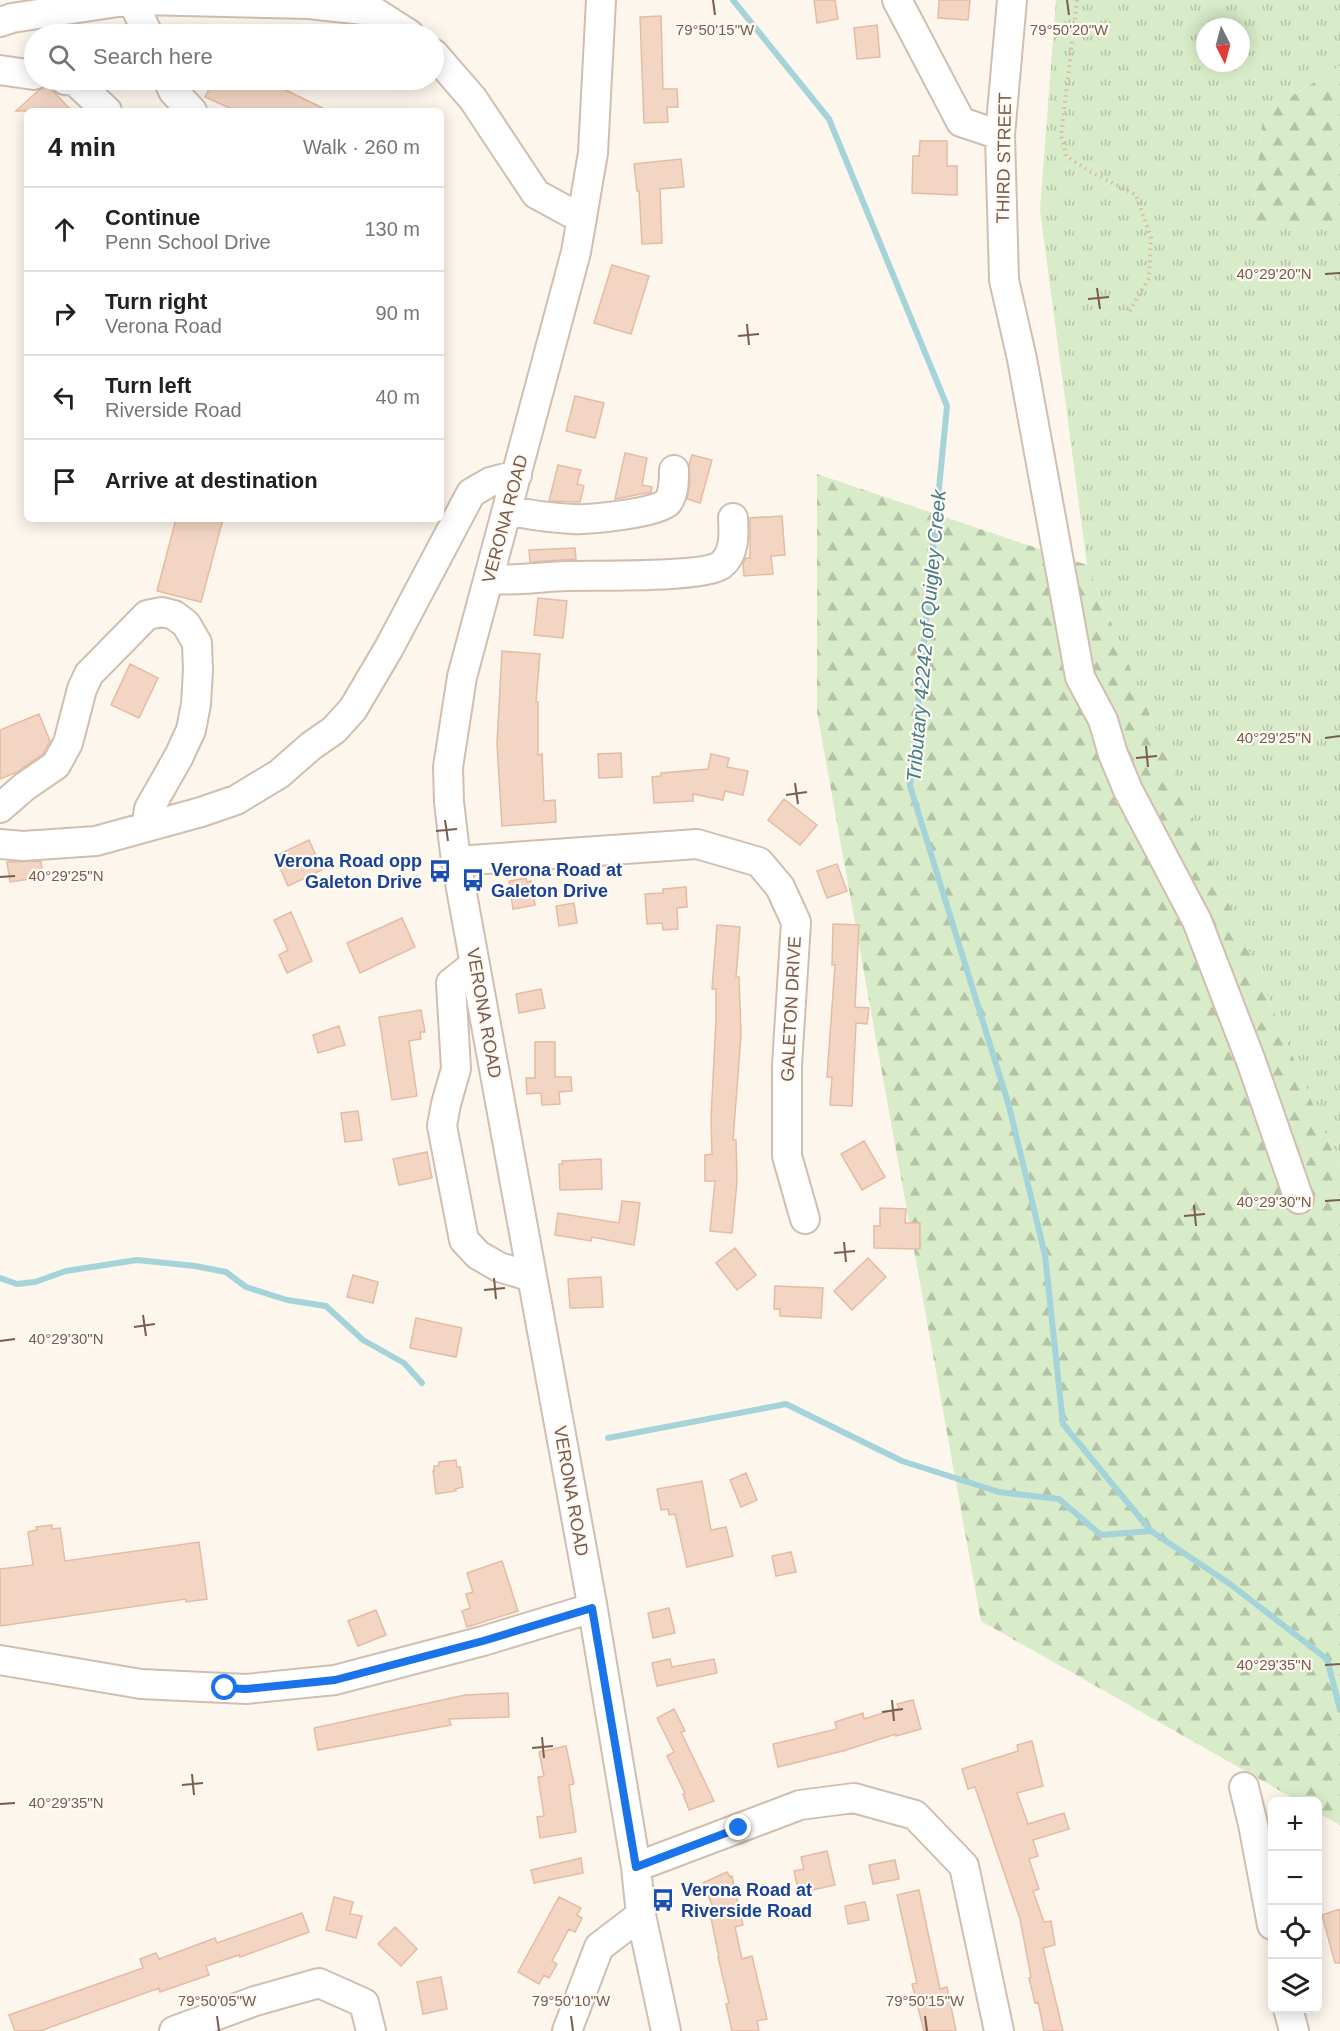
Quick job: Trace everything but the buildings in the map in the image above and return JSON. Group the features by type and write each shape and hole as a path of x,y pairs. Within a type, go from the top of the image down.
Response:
{"street":[{"path":"0,22 12,18 132,0 143,24"},
{"path":"142,0 309,4 373,11 393,24"},
{"name":"VERONA ROAD","path":"601,0 593,153 576,252 462,677 448,767 449,802 456,861 592,1608 636,1867 641,1915 666,2031"},
{"path":"897,0 961,122 1000,135"},
{"name":"THIRD STREET","path":"1012,0 1000,135 1004,280 1031,403 1080,677 1102,720 1128,790 1197,921 1251,1061 1299,1199"},
{"path":"444,66 473,99 536,194 582,219"},
{"path":"0,70 24,74"},
{"path":"85,90 104,108"},
{"path":"173,90 189,108"},
{"path":"507,510 538,517 575,520 643,512 662,507 668,501 673,488 674,470"},
{"path":"0,844 23,846 96,841 236,800 279,774 311,746 334,730 353,709 389,648 471,493 490,482 517,475"},
{"path":"489,579 515,581 563,576 684,573 713,569 728,557 734,539 733,518"},
{"path":"0,808 24,786 56,765 68,743 82,689 89,674 147,615 162,612 174,615 186,624 197,643 196,704 191,730 149,809 146,827"},
{"name":"GALETON DRIVE","path":"456,861 697,844 759,862 780,887 796,922 787,1065 787,1156 805,1219"},
{"path":"475,963 452,983 456,1069 442,1126 464,1240 478,1255 499,1267 532,1277"},
{"path":"0,1660 141,1684 246,1689 335,1680 483,1641 592,1608"},
{"path":"1244,1787 1268,1905"},
{"path":"636,1867 800,1806 854,1798 915,1815 964,1866 999,2031"},
{"path":"567,2031 599,1947 641,1915"},
{"path":"174,2031 255,2001 319,1983 364,2003 371,2031"},
{"path":"1289,2013 1294,2031"}],"path":[{"path":"1077,0 1061,136 1066,156 1090,172 1136,195 1151,238 1150,268 1149,278 1130,312"}],"green space":[{"path":"1056,0 1340,0 1340,66 1263,114 1253,222 1340,230 1340,1169 1087,565 1040,210"},
{"path":"1340,66 1340,230 1253,222 1263,114"},
{"path":"817,474 1087,565 1340,1169 1340,1825 1322,1815 1322,1797 1291,1797 981,1621 817,712"}],"waterway":[{"name":"Tributary 42242 of Quigley Creek","path":"733,0 829,119 947,406 910,786 1009,1106 1045,1255 1063,1424 1151,1531 1230,1584 1327,1659 1340,1710"},
{"path":"0,1278 17,1284 35,1282 66,1271 137,1260 195,1266 226,1272 246,1287 287,1300 326,1306 363,1340 404,1363 422,1383"},
{"path":"608,1438 786,1404 902,1461 999,1492 1059,1499 1101,1535 1151,1531"}],"place":[{"name":"Verona Road opp Galeton Drive","path":"440,871"},
{"name":"Verona Road at Galeton Drive","path":"473,880"},
{"name":"Verona Road at Riverside Road","path":"663,1900"}],"route":[{"path":"225,1688 246,1689 335,1680 483,1641 592,1608 636,1867 739,1828"}]}
